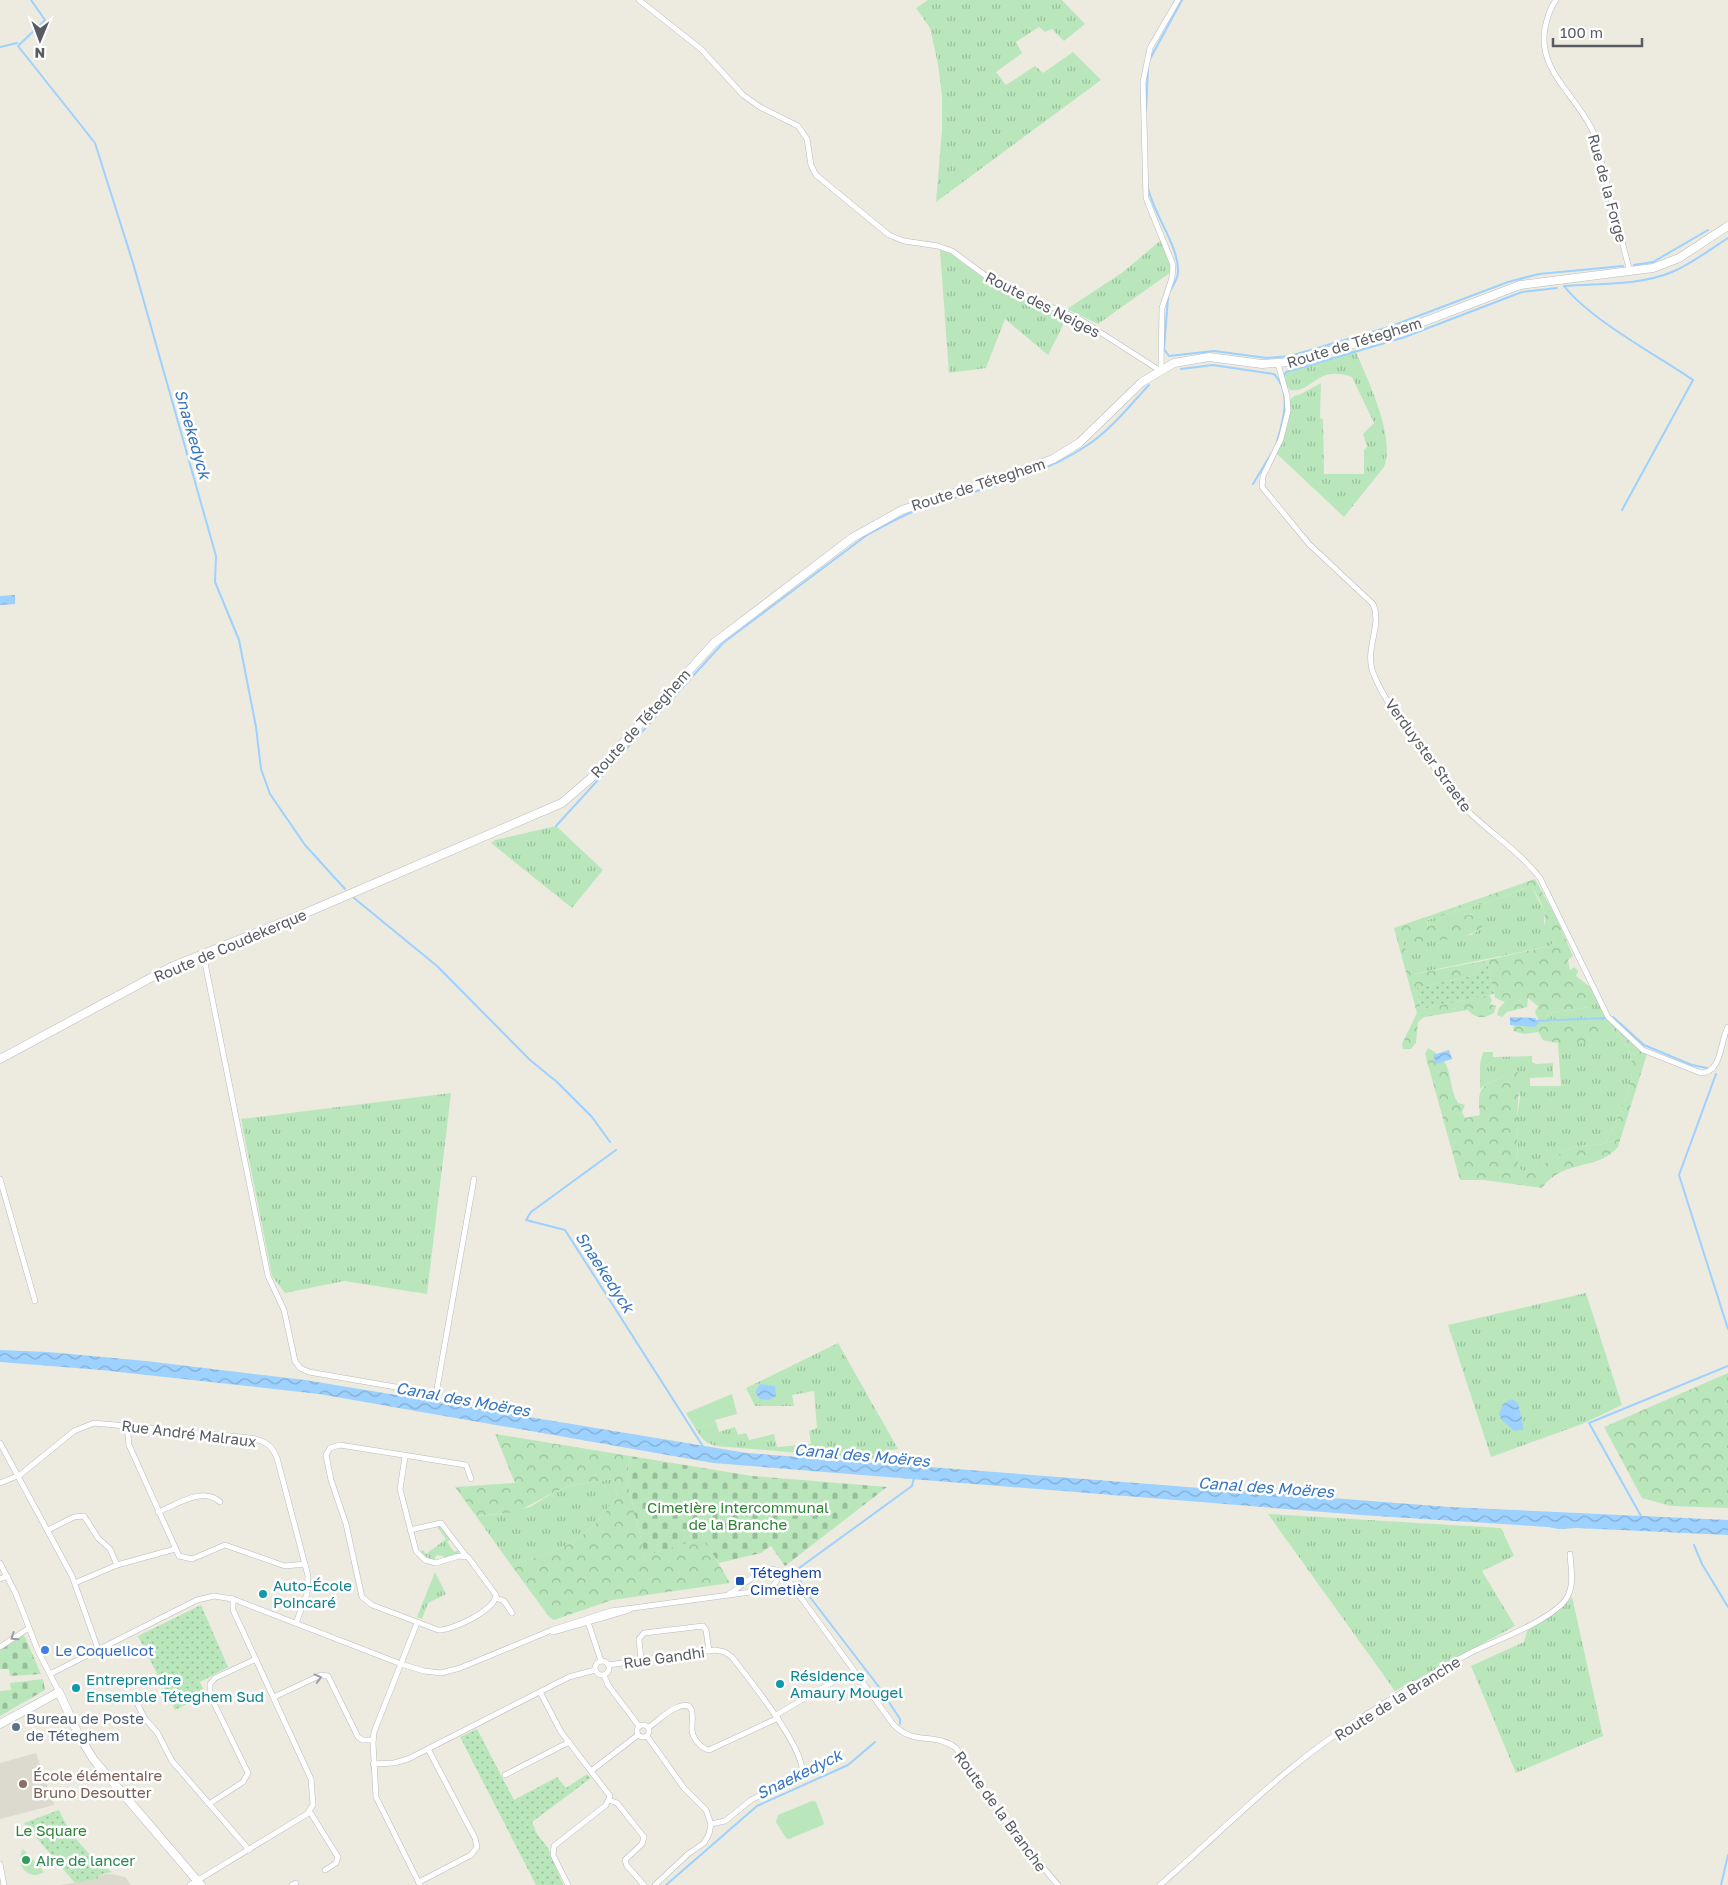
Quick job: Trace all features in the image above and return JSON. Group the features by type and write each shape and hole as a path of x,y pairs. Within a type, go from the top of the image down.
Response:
{"main road":[{"name":"Route de Téteghem","path":"356,892 547,810 570,798 592,778 714,643 852,538 902,510 1053,459 1087,436 1139,385 1160,370 1184,360 1205,357 1257,364 1278,364 1397,332 1520,285 1649,269 1670,262 1728,226"},
{"name":"Route de Coudekerque","path":"0,1060 30,1046 156,974 203,953 356,892"},
{"path":"0,1724 59,1692 94,1760 199,1882"}],"street":[{"name":"Route des Neiges","path":"640,0 704,52 743,95 760,107 798,126 806,139 811,165 816,174 879,228 899,239 938,246 952,251 994,282 1081,320 1160,370"},
{"path":"1160,370 1162,308 1173,268 1169,251 1146,198 1143,82 1149,51 1178,0"},
{"name":"Rue de la Forge","path":"1556,0 1546,25 1545,53 1553,72 1586,118 1596,140 1630,272"},
{"name":"Verduyster Straete","path":"1278,364 1287,396 1288,411 1281,439 1263,476 1262,487 1309,544 1373,604 1376,618 1370,651 1371,665 1381,688 1399,716 1460,802 1540,878 1610,1019 1643,1050 1701,1073 1709,1072 1714,1067 1728,1027"},
{"path":"203,953 269,1279 284,1310 295,1361 300,1368 306,1372 436,1394 474,1179"},
{"path":"0,1179 36,1301"},
{"name":"Rue André Malraux","path":"0,1483 18,1476 80,1428 97,1423 250,1438 269,1445 277,1458 305,1564 308,1589 296,1623"},
{"path":"127,1425 129,1446 179,1556 188,1560 227,1546 285,1566 305,1564"},
{"path":"0,1443 75,1583 98,1649"},
{"path":"410,1530 441,1523 495,1592 494,1604 481,1614 445,1630 438,1630 369,1604 361,1595 344,1520 326,1457 330,1448 340,1445 405,1457 463,1464 468,1467 471,1479"},
{"path":"405,1457 400,1489 416,1551 426,1561 442,1563 458,1556 466,1556"},
{"path":"158,1512 199,1496 211,1496 220,1502"},
{"path":"48,1530 76,1516 84,1516 98,1538 110,1549 117,1565"},
{"path":"75,1583 117,1565 175,1549"},
{"name":"Route de la Branche","path":"1160,1885 1283,1776 1346,1727 1464,1656 1537,1620 1561,1605 1568,1596 1572,1585 1570,1554"},
{"path":"0,1563 40,1655 59,1692"},
{"path":"726,1595 764,1572 773,1569 777,1580 771,1589"},
{"name":"Route de la Branche","path":"773,1569 783,1573 893,1724 912,1738 944,1741 956,1748 1014,1833 1058,1885"},
{"path":"0,1579 7,1576"},
{"path":"50,1674 200,1599 217,1596 232,1599 401,1664 427,1672 448,1672 540,1635 616,1610 771,1589 787,1588 801,1597"},
{"path":"496,1598 504,1601 512,1613"},
{"path":"190,1885 199,1882 310,1812 313,1805 312,1781 233,1608 232,1599"},
{"name":"Rue Gandhi","path":"587,1620 601,1662"},
{"path":"417,1623 373,1740 373,1764 376,1799 420,1883 471,1855 477,1847 475,1838 428,1749"},
{"path":"641,1660 639,1639 644,1633 701,1626 706,1630 709,1651"},
{"path":"0,1647 29,1628"},
{"name":"Rue Gandhi","path":"608,1665 720,1650 730,1655 777,1716 803,1768 802,1774 755,1797 725,1821 710,1824"},
{"path":"209,1804 243,1782 248,1773 210,1694 210,1684 215,1678 256,1659"},
{"path":"601,1662 608,1665 608,1672 604,1675 599,1675 596,1670 596,1665 601,1662"},
{"path":"373,1764 402,1761 572,1676 596,1670"},
{"path":"604,1675 608,1685 640,1726"},
{"path":"274,1697 320,1676 328,1676 358,1737 363,1740 373,1740"},
{"path":"649,1727 674,1708 686,1706 694,1714 693,1734 703,1748 709,1750 777,1716 843,1676"},
{"path":"540,1692 559,1730 609,1795 609,1800"},
{"path":"137,1703 145,1718 158,1732 170,1759 249,1850"},
{"path":"640,1726 645,1725 649,1727"},
{"path":"638,1735 637,1731 640,1726"},
{"path":"638,1735 642,1738 647,1736 650,1731 649,1727"},
{"path":"591,1771 638,1735"},
{"path":"647,1736 679,1781 706,1810 710,1824 709,1834 704,1843 688,1854 654,1885"},
{"path":"505,1775 569,1742"},
{"path":"568,1885 553,1855 554,1846 609,1800"},
{"path":"609,1800 617,1804 644,1837 642,1844 625,1860 627,1866 644,1885"},
{"path":"310,1812 338,1857 336,1863 325,1870"},
{"path":"0,1864 4,1885"}],"shaded area":[{"name":"École élémentaire Bruno Desoutter","path":"36,1753 54,1805 0,1819 0,1763"},
{"path":"111,1874 125,1877 131,1885 60,1885 96,1879 99,1875"}],"green space":[{"path":"928,0 1062,0 1085,24 1064,41 1052,29 1045,32 1039,27 1016,42 1022,53 996,72 1006,85 1035,66 1043,73 1073,52 1101,80 936,202 942,130 942,96 938,64 930,28 916,8"},
{"path":"1161,240 1168,256 1171,272 1098,324 1067,309 1123,272"},
{"path":"940,250 948,252 994,286 1067,317 1048,355 1005,319 986,368 949,373"},
{"path":"1355,350 1373,391 1383,424 1387,455 1384,467 1344,517 1277,454 1287,425 1290,400 1294,396 1321,383 1320,418 1323,419 1324,474 1364,474 1364,450 1367,447 1363,434 1374,423 1352,377 1330,374 1298,390 1290,390 1285,383 1286,372"},
{"path":"556,826 603,870 572,908 491,843 495,840"},
{"path":"1535,879 1556,917 1573,956 1568,960 1570,970 1574,967 1578,971 1576,976 1593,989 1593,1001 1589,1007 1548,1013 1547,1021 1608,1017 1627,1028 1639,1041 1647,1054 1618,1147 1609,1155 1600,1160 1560,1172 1542,1188 1483,1180 1460,1180 1425,1054 1428,1048 1437,1054 1447,1066 1454,1095 1458,1103 1465,1105 1462,1112 1465,1118 1480,1115 1480,1095 1486,1085 1515,1071 1520,1074 1517,1117 1518,1166 1522,1171 1543,1165 1565,1151 1576,1147 1606,1143 1630,1084 1632,1069 1630,1055 1624,1042 1612,1030 1589,1042 1570,1044 1543,1040 1538,1032 1524,1034 1513,1031 1514,1022 1539,1021 1535,1012 1538,1006 1528,998 1527,1007 1507,1012 1502,1017 1497,1015 1499,1008 1505,1002 1495,998 1487,960 1550,946 1555,940 1548,934 1543,908 1532,888 1524,888 1506,896 1428,920 1427,926 1451,918 1480,915 1482,928 1470,934 1442,940 1430,938 1424,944 1404,940 1403,942 1414,974 1483,961 1483,964 1471,976 1416,988 1421,1009 1489,995 1492,1000 1490,1004 1496,1006 1494,1013 1483,1017 1474,1015 1468,1010 1424,1017 1418,1022 1416,1043 1411,1049 1403,1049 1402,1044 1417,1013 1394,928"},
{"path":"1525,888 1532,888 1544,910 1544,923 1555,940 1550,946 1413,974 1404,940 1471,935 1482,928 1472,914 1427,926 1428,920 1506,896"},
{"path":"1487,960 1494,994 1421,1009 1416,988 1471,976 1483,964 1483,961"},
{"path":"1593,989 1610,1019 1547,1021 1548,1013 1589,1007"},
{"path":"1612,1030 1624,1042 1630,1055 1632,1069 1625,1100 1606,1143 1576,1147 1565,1151 1538,1168 1522,1171 1518,1166 1517,1117 1520,1097 1515,1072 1492,1081 1480,1089 1480,1064 1483,1052 1493,1052 1493,1057 1532,1056 1532,1062 1536,1064 1553,1063 1553,1077 1530,1078 1530,1086 1561,1086 1558,1043 1568,1043"},
{"path":"451,1093 427,1294 344,1281 285,1293 272,1276 241,1119"},
{"path":"1586,1293 1622,1405 1582,1424 1491,1457 1448,1325"},
{"path":"838,1343 898,1449 885,1451 884,1460 716,1446 702,1438 696,1429 716,1422 719,1432 735,1427 738,1435 746,1433 749,1440 774,1434 777,1447 811,1444 809,1431 817,1428 814,1391 792,1395 794,1406 755,1406 746,1388"},
{"path":"1728,1373 1728,1508 1671,1506 1642,1498 1604,1427"},
{"path":"732,1394 737,1414 715,1420 716,1422 696,1429 686,1413"},
{"path":"495,1434 630,1456 627,1480 645,1556 703,1537 730,1583 612,1600 554,1620 550,1618 511,1565 545,1554 572,1542 584,1534 606,1511 617,1495 613,1479 572,1485 556,1491 517,1512 476,1516 455,1487 515,1483"},
{"name":"Cimetière intercommunal de la Branche","path":"630,1456 752,1476 887,1487 785,1566 771,1546 761,1553 719,1563 702,1538 645,1556 627,1480"},
{"path":"613,1479 617,1495 595,1524 584,1534 572,1542 545,1554 511,1565 476,1516 501,1514 530,1507 556,1491 572,1485"},
{"path":"1268,1514 1501,1528 1514,1556 1482,1571 1515,1626 1395,1691"},
{"path":"436,1525 441,1525 451,1539 447,1542 454,1552 459,1550 459,1554 445,1560 443,1556 437,1555 433,1561 420,1552 423,1550 426,1554 446,1539"},
{"path":"435,1572 446,1594 428,1603 422,1619 417,1617"},
{"path":"1572,1597 1603,1736 1516,1773 1471,1666 1524,1642 1528,1628 1559,1611"},
{"path":"201,1605 228,1667 200,1682 206,1695 175,1710 138,1636"},
{"path":"24,1635 41,1674 10,1676 9,1669 0,1669 0,1650"},
{"path":"43,1679 45,1690 0,1716 0,1691 11,1690 10,1683"},
{"path":"477,1729 514,1800 557,1777 566,1788 587,1774 591,1778 532,1822 537,1834 548,1848 563,1885 536,1885 460,1737"},
{"path":"812,1801 816,1802 824,1823 823,1825 789,1839 786,1838 776,1822 778,1815"},
{"name":"Le Square","path":"59,1810 81,1845 112,1872 99,1875 97,1879 75,1883 24,1823"},
{"path":"74,1845 79,1855 58,1865 53,1855"},
{"name":"Aire de lancer","path":"23,1849 44,1872 33,1875 24,1870 20,1860"}],"water":[{"path":"15,595 15,604 0,605 0,596"},
{"path":"1510,1017 1535,1018 1539,1023 1535,1027 1510,1025"},
{"path":"1449,1050 1452,1059 1436,1064 1433,1055"},
{"path":"0,1350 48,1352 146,1361 305,1380 747,1453 1449,1507 1728,1520 1728,1535 1577,1528 1558,1529 713,1463 319,1394 101,1370 0,1362"},
{"path":"760,1384 775,1386 776,1396 769,1400 760,1399 755,1392"},
{"path":"1512,1399 1518,1403 1523,1426 1523,1429 1514,1431 1501,1419 1499,1414 1503,1404"}],"waterway":[{"name":"Snaekedyck","path":"31,0 45,20 18,46 95,143 133,263 216,556 215,582 239,640 256,727 261,769 270,794 305,845 345,889"},
{"path":"1150,59 1182,0"},
{"path":"0,47 17,43"},
{"path":"1146,111 1148,68"},
{"path":"1148,188 1155,209 1175,252 1178,272 1175,283 1169,293"},
{"path":"1634,265 1653,262 1708,230"},
{"path":"1564,286 1646,280 1687,265 1728,238"},
{"path":"1168,298 1164,349 1169,356 1214,351 1267,358 1290,356 1389,327 1508,282 1539,274 1623,266"},
{"path":"1564,286 1576,299 1607,324 1693,380 1622,510"},
{"path":"1284,376 1286,372 1402,338 1522,292 1557,288"},
{"path":"1181,369 1213,365 1274,374 1280,382 1285,399 1283,418 1276,445"},
{"path":"556,826 723,643 867,535 922,508 1027,475 1067,457 1103,433 1149,385"},
{"path":"1253,484 1271,454"},
{"name":"Snaekedyck","path":"354,898 437,966 530,1060 557,1082 592,1117 610,1142"},
{"path":"1613,1017 1644,1045 1692,1065 1707,1068"},
{"path":"1536,1021 1605,1018"},
{"path":"1716,1074 1679,1175 1728,1329"},
{"name":"Snaekedyck","path":"616,1150 531,1212 526,1220 565,1230 704,1448"},
{"path":"1641,1516 1589,1423 1728,1366"},
{"name":"Snaekedyck","path":"900,1724 900,1719 879,1687 806,1592 795,1571 912,1486 914,1478"},
{"path":"1694,1545 1702,1564 1728,1607"},
{"name":"Snaekedyck","path":"666,1885 757,1806 848,1765 875,1742"},
{"path":"1721,1885 1728,1855"}],"place":[{"name":"Téteghem Cimetière","path":"740,1581"},
{"name":"Auto-École Poincaré","path":"263,1594"},
{"name":"Le Coquelicot","path":"45,1650"},
{"name":"Résidence Amaury Mougel","path":"780,1684"},
{"name":"Entreprendre Ensemble Téteghem Sud","path":"76,1688"},
{"name":"Bureau de Poste de Téteghem","path":"16,1727"},
{"name":"École élémentaire Bruno Desoutter","path":"23,1784"},
{"name":"Aire de lancer","path":"26,1860"}],"water label":[{"name":"Canal des Moëres","path":"463,1399"},
{"name":"Canal des Moëres","path":"862,1455"},
{"name":"Canal des Moëres","path":"1266,1487"}]}
